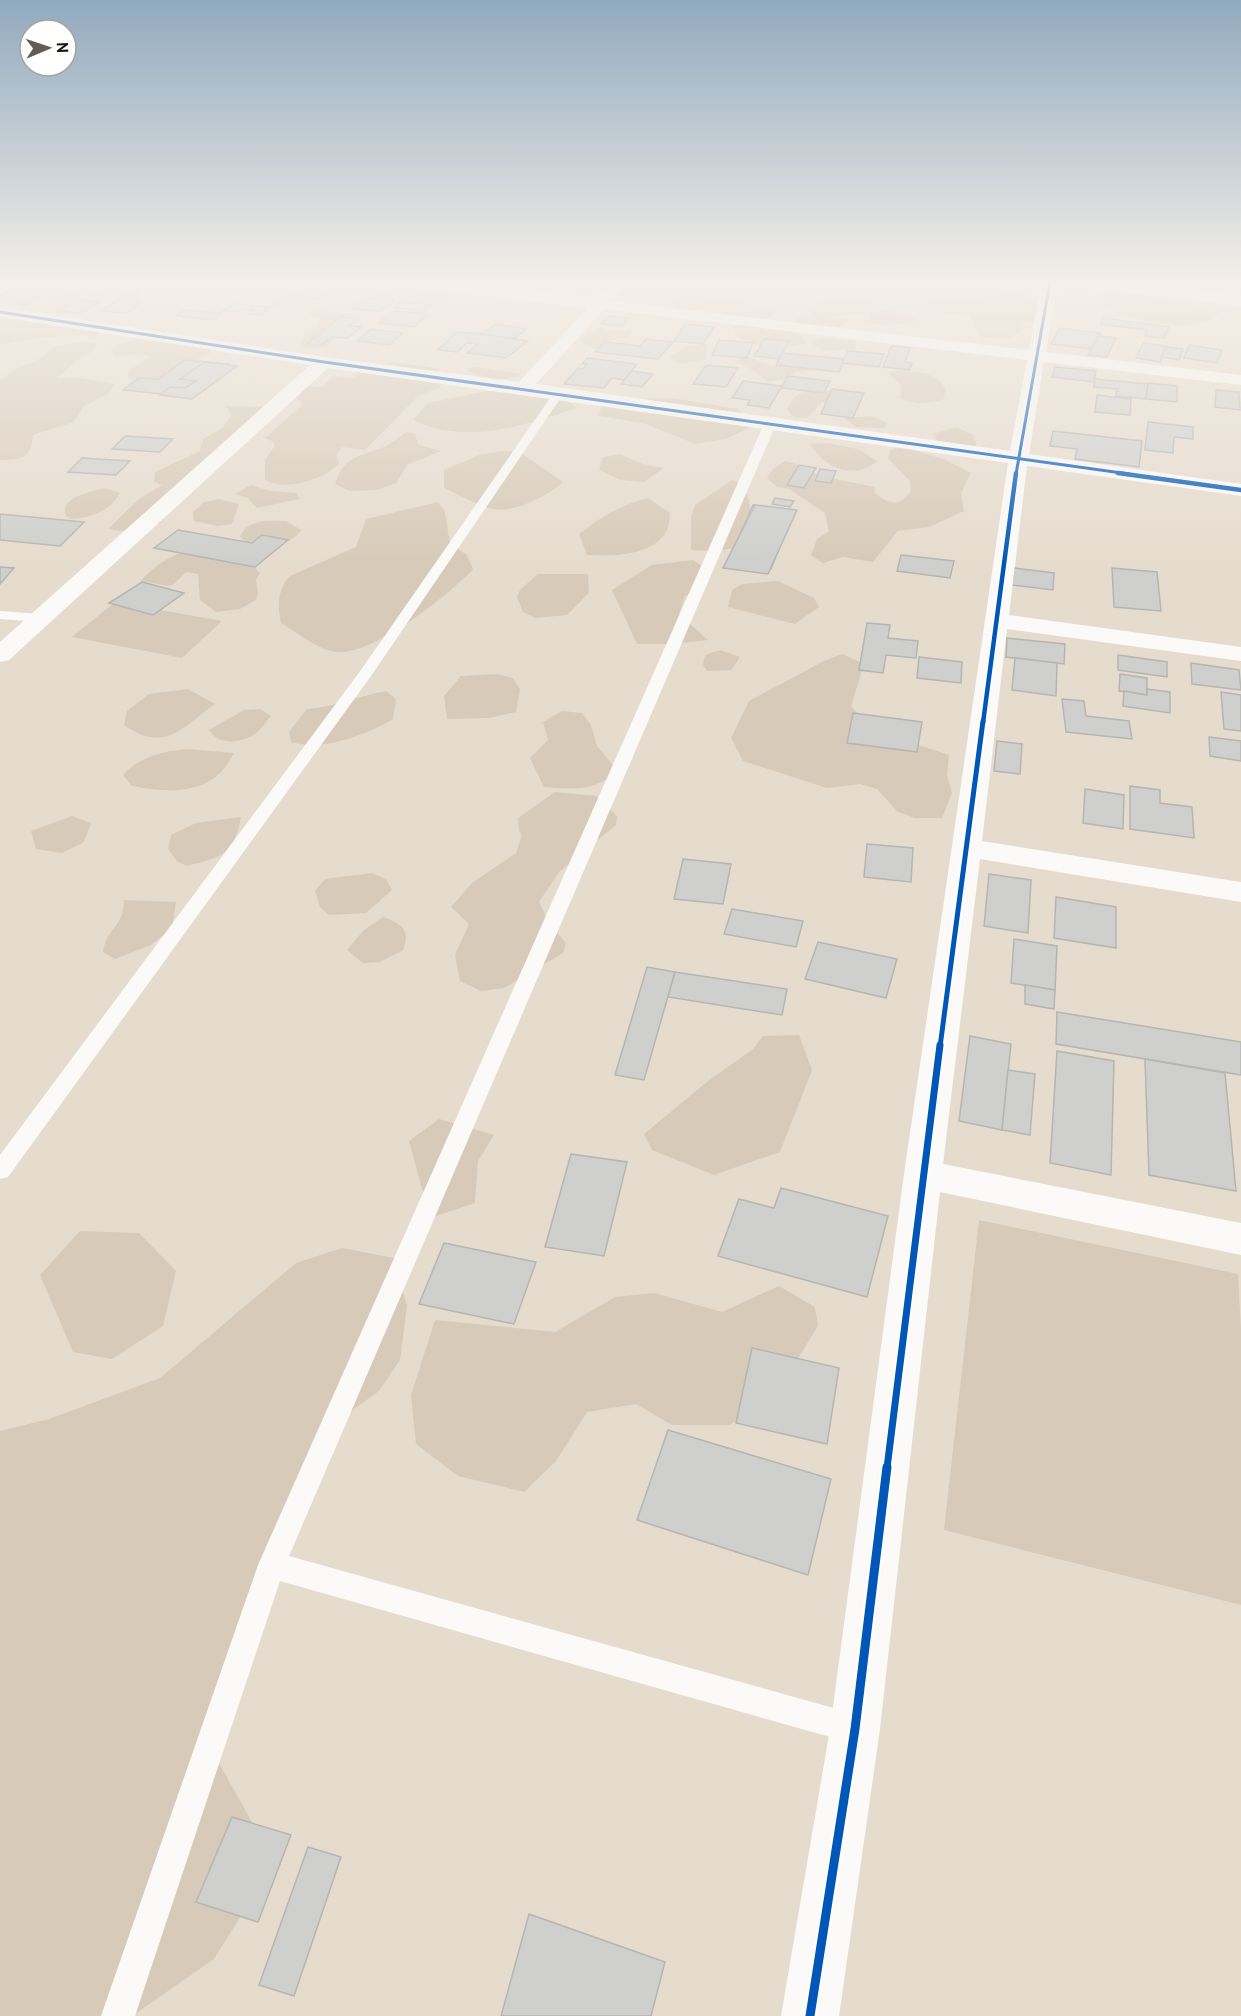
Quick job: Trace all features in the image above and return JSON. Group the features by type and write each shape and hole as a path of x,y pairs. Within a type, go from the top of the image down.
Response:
{"street":[{"path":"0,655 308,376"},
{"path":"432,376 1241,490"},
{"path":"523,388 534,376"},
{"path":"810,2016 855,1729 923,1174 968,848 996,620 1018,460 1032,376"},
{"path":"1209,376 1241,380"},
{"path":"996,620 1241,654"},
{"path":"968,848 1241,892"},
{"path":"923,1174 1241,1239"}],"lane":[{"path":"0,1171 366,673 559,393"},
{"path":"118,2016 272,1565 770,424"},
{"path":"0,615 40,618"},
{"path":"272,1565 855,1729"}],"shaded area":[{"path":"6,376 59,376 57,378 81,378 115,384 108,394 83,407 74,422 33,435 31,448 24,456 0,460 0,381"},
{"path":"129,376 169,376 146,382 136,381"},
{"path":"334,376 354,378 355,376 444,376 447,379 438,388 418,396 365,450 342,447 336,455 339,464 324,475 304,482 283,485 265,480 265,460 274,447 274,442 265,438 303,404 292,395 301,387 322,387"},
{"path":"481,376 518,376 509,379"},
{"path":"761,376 789,376 785,380 766,381"},
{"path":"891,376 931,376 940,381 946,390 944,399 922,403 911,402 900,398 902,386"},
{"path":"550,389 577,408 516,426 474,432 433,428 413,420 428,403 487,391"},
{"path":"810,389 839,392 828,405 822,402 807,418 794,417 787,409 795,396"},
{"path":"672,398 738,409 753,426 726,439 695,444 646,424 599,416 602,403 632,399"},
{"path":"226,406 274,407 226,462 179,500 160,523 137,533 108,529 139,499 162,485 154,482 155,472 200,451 203,439 222,428 232,415"},
{"path":"872,416 887,423 885,428 856,427 844,418"},
{"path":"956,427 973,435 977,445 971,449 937,441 933,434"},
{"path":"406,432 414,433 419,445 441,451 407,465 396,483 377,490 350,491 335,484 343,467 349,462 386,446"},
{"path":"825,443 858,449 877,461 859,470 840,469 823,460 810,444"},
{"path":"900,446 946,460 971,473 961,493 964,511 929,527 898,531 873,562 843,557 823,563 811,555 817,539 829,531 825,513 789,489 777,487 767,478 773,469 785,461 794,463 821,476 874,487 875,493 894,503 903,500 911,491 910,481 888,459 890,450"},
{"path":"500,451 518,451 563,482 530,502 501,510 481,505 444,488 444,470 479,455"},
{"path":"620,454 645,465 664,468 644,482 621,480 599,470 602,458"},
{"path":"732,480 746,487 751,512 749,545 717,551 691,550 691,517 695,505"},
{"path":"251,485 270,491 297,493 299,499 257,508 248,498 235,494"},
{"path":"104,488 120,493 111,505 99,513 70,519 65,514 65,508 73,499"},
{"path":"648,498 670,513 667,530 659,540 641,551 619,555 587,555 579,534 611,512"},
{"path":"219,499 239,504 232,524 218,526 194,521 193,512 204,502"},
{"path":"438,502 445,512 450,544 467,555 473,569 448,593 394,632 358,649 343,652 327,650 281,623 280,598 283,586 290,576 356,547 366,519"},
{"path":"266,521 286,521 301,530 286,542 253,547 240,537 248,526 253,524"},
{"path":"187,550 250,563 260,573 256,579 258,593 256,600 240,609 216,612 200,600 198,574 186,572 173,585 168,586 141,581 162,562"},
{"path":"693,560 707,570 704,588 685,596 679,614 708,640 672,644 637,644 612,590 652,565"},
{"path":"538,574 588,574 589,593 567,615 535,618 523,612 517,597 520,590"},
{"path":"778,581 814,598 819,607 795,624 728,607 732,590 742,584"},
{"path":"115,602 222,621 182,658 72,637"},
{"path":"720,650 740,657 731,670 707,671 703,665 705,655"},
{"path":"842,654 864,664 851,706 873,730 949,755 947,775 952,793 942,818 915,818 898,812 877,789 860,784 827,788 743,761 731,738 749,701 824,661"},
{"path":"497,674 513,678 520,690 516,712 489,718 447,719 444,696 461,676"},
{"path":"188,689 215,704 182,729 162,737 151,737 124,725 127,711 149,694"},
{"path":"386,691 396,699 393,719 382,725 357,736 330,743 303,745 291,742 289,732 307,709"},
{"path":"260,709 271,716 257,732 249,737 237,741 224,741 218,739 209,730 244,710"},
{"path":"562,711 582,713 591,725 597,746 613,765 611,776 587,787 571,789 544,787 530,758 548,740 543,722"},
{"path":"187,749 234,753 226,767 215,777 190,788 147,789 132,786 123,775 144,759 169,751"},
{"path":"555,792 596,796 617,816 616,825 559,872 539,902 549,923 566,943 563,953 504,988 481,991 460,981 455,955 469,924 451,907 472,883 516,853 522,835 519,832 518,818"},
{"path":"72,816 91,823 84,842 62,853 36,849 31,831"},
{"path":"241,817 234,840 224,853 216,857 186,866 177,861 168,849 171,835 196,823"},
{"path":"372,873 386,879 392,890 366,913 329,915 320,907 315,891 325,879"},
{"path":"124,900 176,902 172,928 151,945 115,959 103,952 108,937 121,917"},
{"path":"383,917 400,925 403,929 406,937 403,950 380,962 363,963 347,950 364,930"},
{"path":"799,1035 812,1070 780,1152 714,1175 652,1150 644,1134 708,1081 753,1049 763,1036"},
{"path":"439,1119 494,1135 478,1161 475,1203 430,1218 409,1141"},
{"path":"979,1220 1238,1274 1241,1330 1241,1605 944,1530"},
{"path":"80,1231 139,1233 176,1271 163,1326 112,1359 73,1352 40,1275"},
{"path":"342,1248 394,1258 407,1306 400,1360 379,1391 317,1436 207,1742 256,1829 249,1903 214,1959 132,2016 0,2016 0,1431 49,1419 160,1378 296,1263"},
{"path":"779,1286 815,1307 818,1326 771,1402 729,1425 672,1425 636,1404 587,1412 556,1461 524,1492 458,1476 416,1444 411,1395 435,1320 555,1332 615,1297 654,1293 722,1312"}],"building":[{"path":"163,376 215,376 190,397 123,390 139,378 159,379"},
{"path":"184,376 223,376 192,399 160,395 170,387 185,388 196,381 180,379"},
{"path":"571,376 627,376 624,380 612,378 604,388 564,384"},
{"path":"628,376 651,376 642,387 621,384"},
{"path":"698,376 733,376 726,387 693,384"},
{"path":"788,376 830,381 824,393 781,388"},
{"path":"1052,376 1095,376 1094,382"},
{"path":"1095,379 1148,384 1146,399 1116,396 1117,389 1094,387"},
{"path":"743,381 782,386 769,408 747,405 750,400 732,398"},
{"path":"1148,383 1177,386 1177,402 1146,399"},
{"path":"832,389 864,393 853,418 821,414"},
{"path":"1216,390 1239,392 1240,410 1215,407"},
{"path":"1097,395 1131,399 1130,415 1095,412"},
{"path":"1148,422 1193,427 1193,439 1174,437 1173,453 1145,450"},
{"path":"1053,431 1142,441 1139,467 1075,459 1077,449 1050,446"},
{"path":"125,436 173,439 160,452 112,449"},
{"path":"82,458 130,461 116,475 68,472"},
{"path":"799,465 816,468 804,488 787,485"},
{"path":"820,469 836,471 831,483 815,481"},
{"path":"775,498 794,501 790,507 772,504"},
{"path":"753,505 794,510 771,569 727,564"},
{"path":"755,505 797,510 768,574 723,568"},
{"path":"0,514 84,522 60,546 0,540"},
{"path":"178,530 252,543 262,535 288,540 255,567 154,548"},
{"path":"901,555 954,561 950,578 897,571"},
{"path":"0,567 14,568 0,584"},
{"path":"1014,568 1054,573 1053,590 1012,585"},
{"path":"1112,568 1157,572 1161,611 1114,607"},
{"path":"142,582 184,593 153,615 109,603"},
{"path":"867,623 890,625 888,638 918,641 916,658 886,655 883,673 859,670"},
{"path":"1007,638 1065,644 1064,664 1006,657"},
{"path":"1118,655 1167,662 1167,677 1118,670"},
{"path":"919,657 962,662 961,683 917,678"},
{"path":"1015,658 1057,663 1056,696 1012,690"},
{"path":"1191,663 1239,670 1241,690 1192,684"},
{"path":"1120,674 1147,678 1147,695 1119,691"},
{"path":"1147,689 1170,692 1170,713 1123,706 1124,691 1147,695"},
{"path":"1221,692 1241,695 1241,731 1224,729"},
{"path":"1062,699 1084,701 1086,716 1129,721 1132,739 1066,732"},
{"path":"853,713 922,722 917,752 847,743"},
{"path":"1209,737 1241,741 1241,761 1210,756"},
{"path":"997,741 1022,744 1020,774 994,771"},
{"path":"1130,786 1160,790 1160,803 1192,807 1194,838 1130,829"},
{"path":"1085,789 1124,795 1123,829 1083,823"},
{"path":"867,844 913,848 911,882 864,877"},
{"path":"683,859 731,864 723,904 674,899"},
{"path":"989,874 1031,880 1028,933 984,926"},
{"path":"1056,897 1116,907 1116,948 1054,938"},
{"path":"732,909 803,921 796,947 724,934"},
{"path":"1014,939 1057,946 1055,990 1011,983"},
{"path":"818,942 897,959 886,998 805,979"},
{"path":"647,967 675,972 644,1080 615,1075"},
{"path":"675,972 787,989 782,1015 668,997"},
{"path":"1025,985 1055,990 1054,1009 1025,1004"},
{"path":"1057,1012 1241,1042 1241,1075 1056,1044"},
{"path":"970,1036 1011,1044 1002,1130 959,1121"},
{"path":"1057,1051 1114,1061 1111,1175 1050,1163"},
{"path":"1145,1059 1225,1073 1236,1191 1149,1175"},
{"path":"1008,1070 1035,1074 1030,1135 1002,1130"},
{"path":"571,1154 627,1162 604,1256 545,1247"},
{"path":"781,1188 888,1216 867,1297 718,1256 739,1199 774,1208"},
{"path":"444,1243 536,1262 514,1324 419,1304"},
{"path":"752,1348 839,1368 827,1444 736,1423"},
{"path":"668,1430 831,1479 808,1575 637,1520"},
{"path":"232,1817 291,1835 258,1922 196,1902"},
{"path":"308,1847 341,1857 294,1996 259,1985"},
{"path":"529,1914 665,1962 651,2016 501,2016"}],"cycle path":[{"path":"432,376 1241,490"},
{"path":"810,2016 855,1729 923,1174 1018,460 1033,376"}]}
